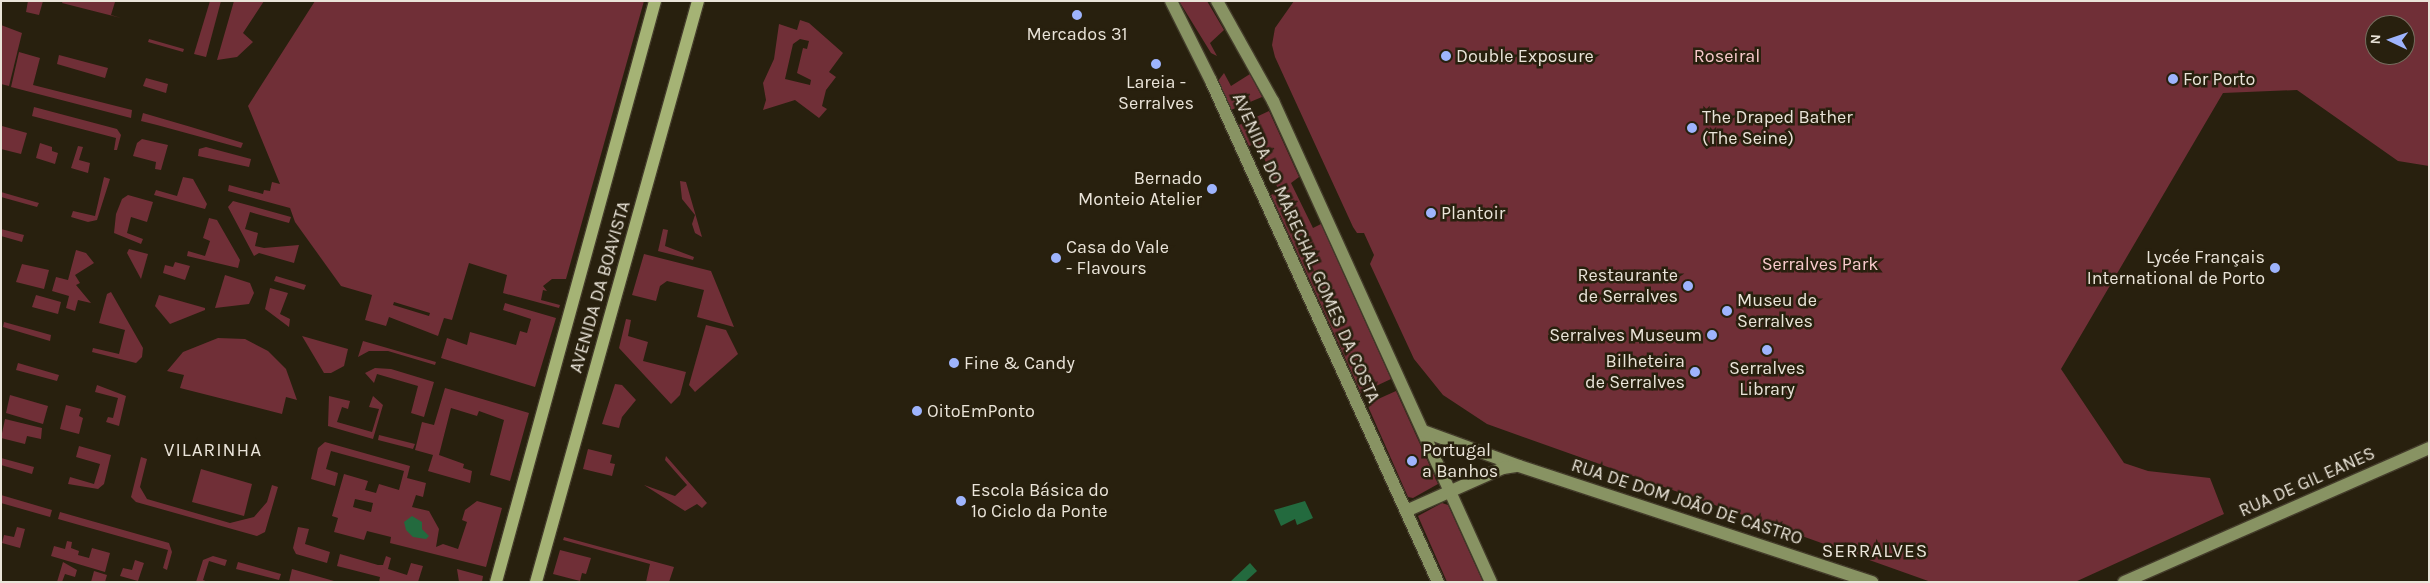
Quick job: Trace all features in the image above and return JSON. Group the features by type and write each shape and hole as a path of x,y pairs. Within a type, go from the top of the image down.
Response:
{"main road":[{"name":"AVENIDA DA BOAVISTA","path":"496,582 655,1"},
{"name":"AVENIDA DA BOAVISTA","path":"536,582 698,1"},
{"name":"AVENIDA DO MARECHAL GOMES DA COSTA","path":"1170,1 1211,81 1438,582"},
{"name":"AVENIDA DO MARECHAL GOMES DA COSTA","path":"1217,1 1258,69 1491,582"},
{"name":"RUA DE DOM JOÃO DE CASTRO","path":"1423,430 1519,466 1872,582"},
{"name":"RUA DE GIL EANES","path":"2124,582 2429,448"},
{"path":"1406,511 1503,468 1519,466"}],"green space":[{"path":"28,1 43,1 39,15 26,12"},
{"path":"63,1 115,2 111,15 121,18 62,3"},
{"path":"210,1 221,1 206,57 194,54"},
{"path":"234,1 264,1 243,33 253,42 237,57 217,60"},
{"path":"315,1 644,1 566,279 552,279 543,286 547,291 543,290 541,300 560,305 559,308 503,293 507,275 469,263 452,320 444,318 438,336 389,317 386,326 365,320 372,295 341,286 295,222 290,208 228,191 229,185 263,194 264,190 270,191 272,182 280,184 248,106","holes":["394,302 430,313 429,316 393,305"]},
{"path":"1179,1 1207,1 1224,30 1210,43 1217,56 1211,53"},
{"name":"Serralves Park","path":"1294,1 2429,1 2429,166 2398,161 2297,90 2223,93 2061,369 2124,463 2148,471 2210,478 2224,514 2075,582 1931,582 1487,424 1443,395 1414,359 1370,264 1374,255 1364,233 1357,233 1353,227 1275,57 1272,45 1275,28"},
{"path":"800,20 809,23 843,53 829,72 836,77 826,90 822,106 827,109 819,118 795,100 763,110 766,100 763,83 774,59 779,24 797,30","holes":["800,39 809,41 807,49 803,48 797,73 811,80 810,85 785,79 793,44"]},
{"path":"1,25 22,33 9,86 1,84"},
{"path":"149,39 184,49 183,52 148,42"},
{"path":"19,52 40,58 33,85 132,110 131,118 11,87"},
{"path":"59,55 108,68 105,78 57,64"},
{"path":"1224,73 1231,86 1250,74 1262,97 1231,110 1218,81"},
{"path":"146,78 168,84 166,93 143,86"},
{"path":"34,107 117,129 121,135 117,150 114,150 116,138 32,116"},
{"path":"1269,111 1299,177 1291,183 1313,228 1321,224 1391,379 1361,393 1271,195 1279,191 1257,143 1249,146 1239,125"},
{"path":"143,113 243,143 241,148 141,121"},
{"path":"2,126 27,133 21,154 1,149"},
{"path":"142,139 168,145 161,170 155,169 156,162 133,156 137,143"},
{"path":"40,143 52,147 52,151 58,153 55,164 36,158"},
{"path":"78,146 83,147 79,160 90,163 88,173 71,168"},
{"path":"206,147 251,159 249,167 198,156 199,149"},
{"path":"104,177 110,179 97,220 88,222 71,217 73,211 95,216"},
{"path":"183,177 193,179 207,204 205,209 154,195 156,190 177,196"},
{"path":"680,181 686,182 702,237 695,233 692,224 695,215 682,199"},
{"path":"1,192 39,203 37,207 1,197"},
{"path":"128,195 153,202 147,222 131,217 127,233 143,239 141,244 114,233 116,214 122,199"},
{"path":"233,201 291,217 289,223 250,212 245,229 258,233 255,246 264,248 299,245 294,263 259,253 254,256 228,207"},
{"path":"209,218 217,220 240,260 238,268 187,256 188,251 205,256 210,241 203,238"},
{"path":"1,229 24,235 22,242 1,236"},
{"path":"663,229 668,230 665,246 694,257 693,260 658,251"},
{"path":"129,249 148,254 141,279 127,253"},
{"path":"76,250 86,253 94,263 75,275 80,283 76,285 91,303 78,300 75,311 66,308 69,296 52,291 56,277 68,280"},
{"path":"644,254 711,271 734,327 697,317 704,290 667,281 660,286 656,301 632,295"},
{"path":"175,262 190,266 185,280 163,273 165,265 173,267"},
{"path":"22,264 49,270 44,289 16,282"},
{"path":"225,275 250,283 254,293 249,304 215,308"},
{"path":"276,276 306,285 304,290 274,281"},
{"path":"270,288 288,293 280,314 290,319 289,327 265,309"},
{"path":"111,292 143,348 142,357 136,363 92,352 93,348 119,354 125,330 99,323 107,294"},
{"path":"36,295 61,302 58,314 32,307"},
{"path":"159,295 205,308 205,310 170,324 155,306"},
{"path":"505,303 556,318 535,387 441,358 447,338 467,345 470,332 516,345 520,331 527,333 531,319 503,310"},
{"path":"626,319 631,320 628,336 648,342 643,361 686,372 680,395 671,404 619,348"},
{"path":"4,322 51,335 50,341 3,327"},
{"path":"706,325 726,330 738,354 695,392 689,385"},
{"path":"302,336 348,349 344,366 331,373 324,373"},
{"path":"218,338 245,339 268,351 286,369 297,400 286,397 282,414 180,388 184,375 167,371 183,352"},
{"path":"363,341 436,362 435,365 388,351 369,351 358,357"},
{"path":"18,363 59,375 57,381 16,370"},
{"path":"375,368 391,369 434,382 424,417 411,413 418,386 377,374 374,383 365,373"},
{"path":"615,384 622,385 636,400 622,417 619,428 602,424"},
{"path":"97,385 126,396 119,426 106,422 108,417 113,418 118,398 95,392"},
{"path":"445,388 529,413 510,481 490,475 504,420 479,411 477,416 451,408 439,455 464,464 463,468 472,471 470,483 428,471 433,455 415,450 422,422 434,425"},
{"path":"1396,391 1438,484 1413,498 1408,497 1367,404"},
{"path":"10,395 48,406 43,424 6,413"},
{"path":"329,396 350,401 348,409 342,407 337,422 372,432 379,409 369,407 373,396 383,405 373,439 328,426"},
{"path":"66,405 81,409 79,416 83,418 79,434 60,429"},
{"path":"5,419 42,428 41,439 27,436 25,444 1,438"},
{"path":"379,435 415,444 413,449 378,440"},
{"path":"325,442 410,466 407,478 426,483 423,497 416,495 412,507 429,511 439,529 436,547 443,544 458,549 467,522 462,520 465,510 477,501 502,508 486,567 390,543 391,537 367,531 364,540 334,532 338,518 332,516 344,474 368,481 365,490 376,493 379,484 399,490 404,471 331,451 326,469 338,473 335,486 311,479 318,448","holes":["355,499 373,503 371,512 353,507"]},
{"path":"79,446 111,455 104,484 98,489 68,484 70,477 94,484 100,464 76,457"},
{"path":"588,449 612,455 610,463 615,464 612,476 583,469"},
{"path":"666,456 707,503 702,508 697,504 685,511 644,485 675,496 687,485 665,460"},
{"path":"141,457 147,459 140,487 147,499 230,523 254,517 267,502 272,485 278,487 265,532 257,536 136,502 131,497"},
{"path":"1,458 34,467 32,474 1,465"},
{"path":"201,469 252,484 244,516 192,502"},
{"path":"1,495 52,510 50,517 1,503"},
{"path":"1442,503 1448,505 1483,582 1447,582 1418,516"},
{"path":"60,512 169,543 172,552 167,570 163,568 168,550 58,519"},
{"path":"17,527 25,529 20,548 2,543 4,535 14,537"},
{"path":"298,527 309,529 305,544 330,552 327,563 296,554 293,548"},
{"path":"564,537 674,567 669,582 646,582 650,564 563,540"},
{"path":"67,541 72,542 71,548 79,551 78,555 89,558 92,548 110,553 105,572 51,556 54,546 65,549"},
{"path":"560,550 591,558 586,574 582,573 580,581 553,574"},
{"path":"340,554 378,565 383,565 386,556 391,558 388,569 407,575 411,563 423,566 418,582 379,582 380,577 337,566"},
{"path":"213,556 227,560 225,566 209,561 203,580 208,582 196,582 203,560"},
{"path":"135,560 144,563 138,581 120,576 123,568 132,570"},
{"path":"63,562 77,570 75,577 65,574 62,582 57,582"},
{"path":"238,562 281,574 279,580 236,569"},
{"path":"292,569 334,581 289,582"},
{"path":"457,569 483,576 482,582 459,582"},
{"path":"94,571 107,575 105,582 91,582"}],"shaded area":[{"path":"1305,501 1313,518 1297,525 1295,519 1281,526 1274,510"},
{"path":"412,516 422,522 422,529 429,536 426,539 413,537 406,530 404,522"},
{"path":"1250,563 1257,571 1245,582 1230,582"}],"place":[{"name":"Mercados 31","path":"1077,15"},
{"name":"Double Exposure","path":"1446,56"},
{"name":"Lareia - Serralves","path":"1156,64"},
{"name":"For Porto","path":"2173,79"},
{"name":"The Draped Bather (The Seine)","path":"1692,128"},
{"name":"Bernado Monteio Atelier","path":"1212,189"},
{"name":"Plantoir","path":"1431,213"},
{"name":"Casa do Vale - Flavours","path":"1056,258"},
{"name":"Lycée Français International de Porto","path":"2275,268"},
{"name":"Restaurante de Serralves","path":"1688,286"},
{"name":"Museu de Serralves","path":"1727,311"},
{"name":"Serralves Museum","path":"1712,335"},
{"name":"Serralves Library","path":"1767,350"},
{"name":"Fine & Candy","path":"954,363"},
{"name":"Bilheteira de Serralves","path":"1695,372"},
{"name":"OitoEmPonto","path":"917,411"},
{"name":"Portugal a Banhos","path":"1412,461"},
{"name":"Escola Básica do 1º Ciclo da Ponte","path":"961,501"}],"district":[{"name":"VILARINHA","path":"213,451"},
{"name":"SERRALVES","path":"1875,552"}],"park label":[{"name":"Roseiral","path":"1727,56"}]}
